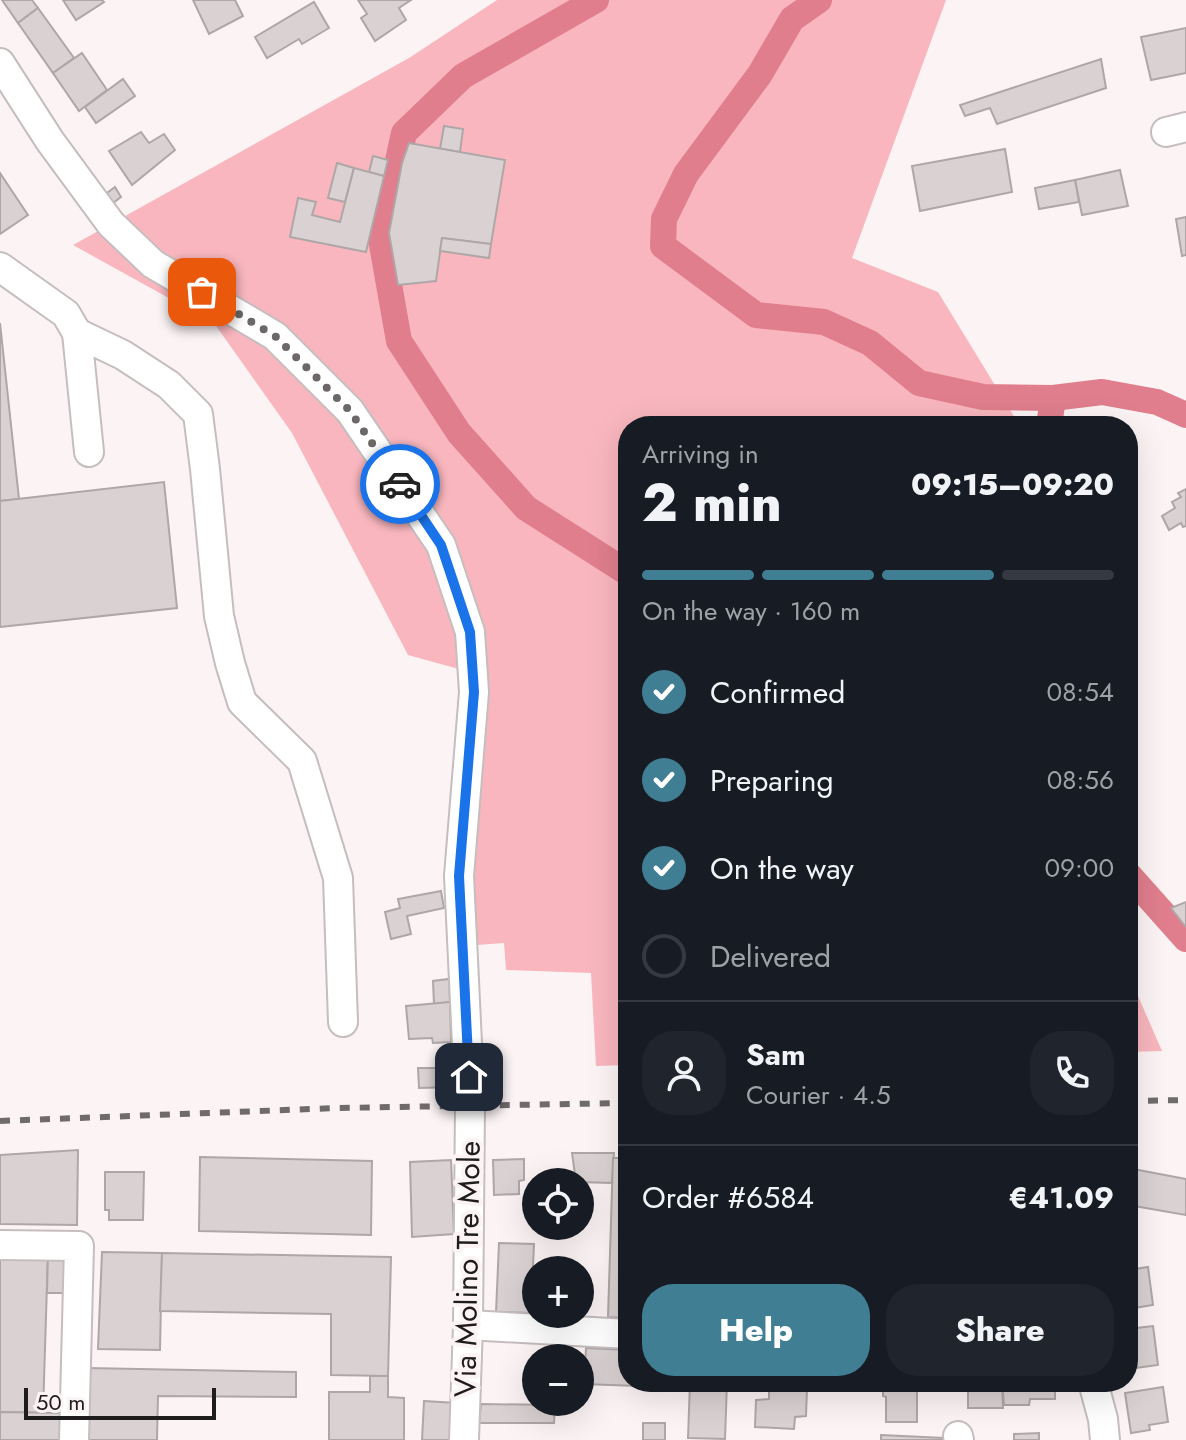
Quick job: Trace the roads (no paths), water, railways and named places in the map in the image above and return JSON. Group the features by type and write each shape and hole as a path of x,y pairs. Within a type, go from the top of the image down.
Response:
{"street":[{"name":"Via Molino Tre Mole","path":"0,63 50,141 111,224 153,264 275,336 350,411 441,545 470,632 474,692 459,876 470,1106 464,1440"},
{"path":"0,267 66,314 77,333 89,452"},
{"path":"77,333 123,355 169,385 198,414 219,616 230,663 242,702 302,761 338,878 343,1022"},
{"path":"0,1245 79,1246 74,1440"},
{"path":"468,1325 618,1333"},
{"path":"1096,1392 1105,1440"}],"waterway":[{"path":"596,0 463,76 404,133 381,239 399,341 459,433 526,508 618,567"},
{"path":"819,0 792,19 760,74 686,174 664,219 663,246 756,315 824,322 870,343 919,383 983,397 1053,398 1102,392 1157,402 1186,415"},
{"path":"1050,416 1053,398"},
{"path":"1138,885 1186,939"}],"railway":[{"path":"1138,1101 1186,1100"},
{"path":"0,1121 338,1108 618,1103"}]}
